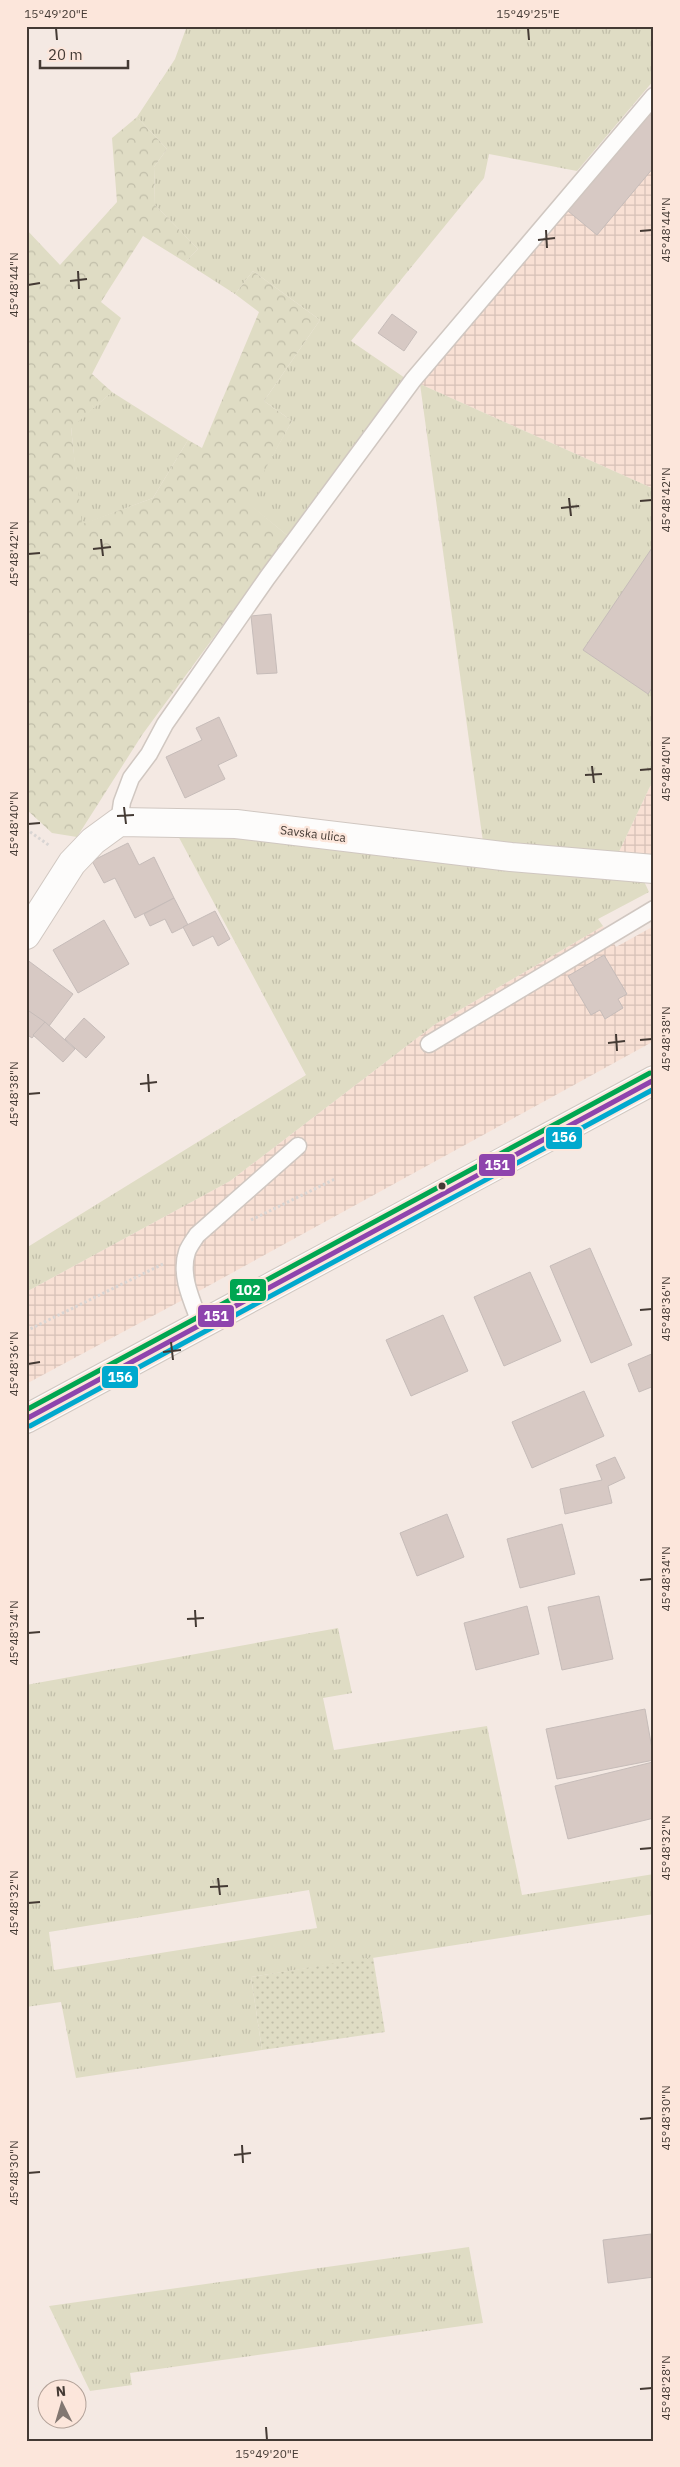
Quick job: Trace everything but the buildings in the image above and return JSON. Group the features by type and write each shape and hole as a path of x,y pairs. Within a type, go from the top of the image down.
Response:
{"main road":[{"path":"26,936 72,863 93,841 119,822"},
{"name":"Savska ulica","path":"119,822 236,824 511,857 654,869"},
{"path":"26,1419 654,1080"}],"lane":[{"path":"119,822 122,802 131,778 149,754 165,724 267,578 413,380 654,96"},
{"path":"429,1044 654,909"},
{"path":"201,1324 190,1296 185,1271 187,1252 197,1235 298,1146"}],"path":[{"path":"26,31 29,26"}],"shaded area":[{"path":"654,104 654,489 420,384"},
{"path":"654,778 654,859 616,858"},
{"path":"603,926 616,947 654,926 654,1041 26,1384 26,1292 230,1181 434,1025"}],"green space":[{"path":"187,26 654,26 654,80 577,171 489,154 484,178 351,341 405,378 288,536 246,502 292,421 264,401 320,320 253,271 235,294 185,262 198,249 155,205 154,167 167,149 137,117 175,59"},
{"path":"137,117 167,149 154,167 155,205 198,249 185,262 143,236 101,302 121,318 92,374 112,392 71,428 82,524 153,498 188,440 202,448 259,312 235,294 253,271 320,320 264,401 292,421 247,502 288,536 142,735 77,837 52,833 26,809 26,229 60,265 117,202 112,138"},
{"path":"420,384 654,489 654,778 616,858 483,842"},
{"path":"112,392 188,440 153,498 81,525 71,427"},
{"path":"176,832 236,834 643,879 649,892 598,919 603,926 434,1025 230,1181 26,1292 26,1248 306,1075"},
{"path":"338,1628 352,1693 323,1698 334,1750 487,1726 522,1895 654,1874 654,1914 251,1977 262,2050 76,2078 61,2002 26,2007 26,1685","holes":["309,1890 317,1928 54,1970 49,1932"]},
{"path":"373,1957 385,2032 262,2050 251,1977"},
{"path":"469,2247 483,2323 130,2373 132,2385 90,2391 88,2380 85,2380 49,2306"}],"transit line":[{"name":"102","path":"26,1410 650,1073"},
{"name":"151","path":"26,1419 654,1080"},
{"name":"156","path":"30,1426 654,1089"}]}
